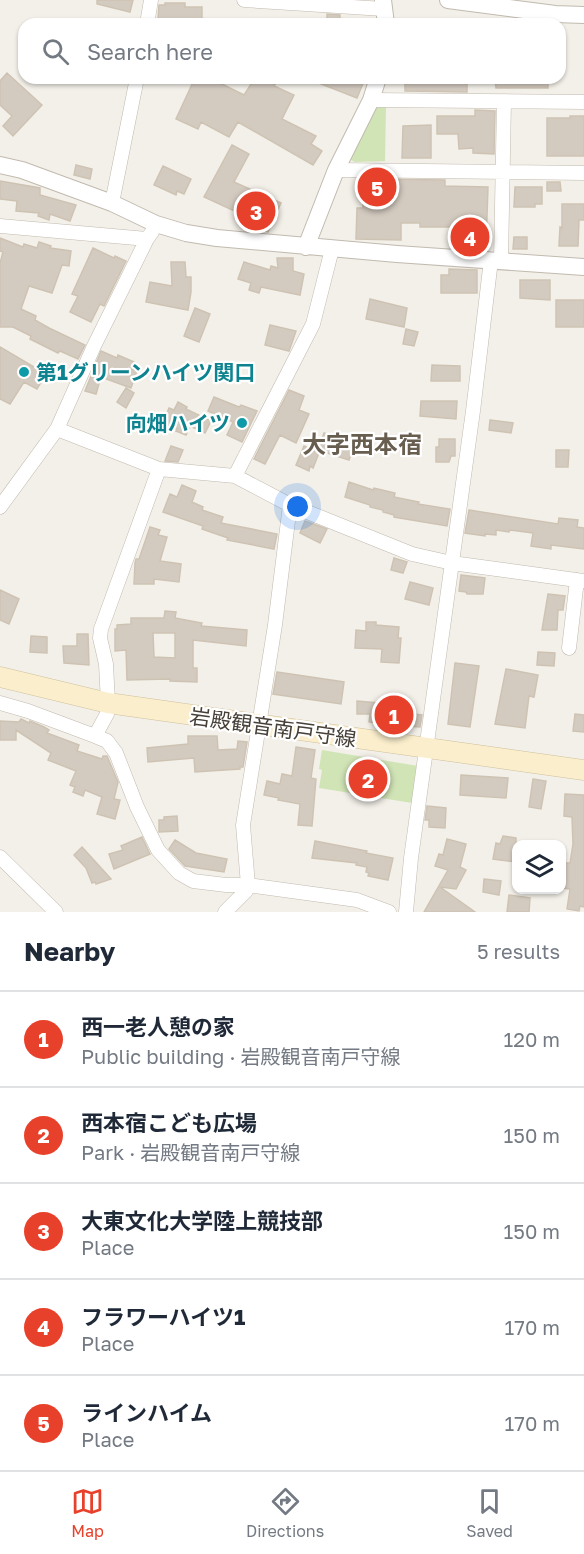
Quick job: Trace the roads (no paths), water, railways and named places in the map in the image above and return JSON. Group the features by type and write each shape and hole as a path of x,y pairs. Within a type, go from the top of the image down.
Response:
{"main road":[{"name":"岩殿観音南戸守線","path":"0,677 108,703 584,770"}],"street":[{"path":"148,18 151,0"},
{"path":"244,0 384,11"},
{"path":"448,0 555,14 584,15"},
{"path":"112,203 136,84"},
{"path":"306,246 336,170 371,100 376,84"},
{"path":"371,100 584,102"},
{"path":"406,912 426,748 496,260 503,172 504,101"},
{"path":"0,165 33,174 112,203 156,224 186,233 332,249 584,267"},
{"path":"336,170 584,173"},
{"path":"0,507 57,429 94,346 156,224"},
{"path":"0,226 147,239"},
{"path":"235,476 313,324 332,249"},
{"path":"57,429 159,469 235,476 290,505 412,554 452,563 580,581 569,648"},
{"path":"95,736 107,714 108,703 106,664 100,638 101,629 159,469"},
{"path":"225,912 246,891 248,885 243,825 260,725 290,505"},
{"path":"0,703 28,711 107,741 116,753 137,807 158,850 179,873 193,881 248,885 357,900 389,912"},
{"path":"0,857 56,912"}],"place":[{"name":"ラインハイム","path":"377,187"},
{"name":"大東文化大学陸上競技部","path":"256,211"},
{"name":"フラワーハイツ1","path":"470,237"},
{"name":"第1グリーンハイツ関口","path":"24,372"},
{"name":"向畑ハイツ","path":"242,423"},
{"name":"西一老人憩の家","path":"394,715"},
{"name":"西本宿こども広場","path":"368,779"}],"district":[{"name":"大字西本宿","path":"362,443"}]}
